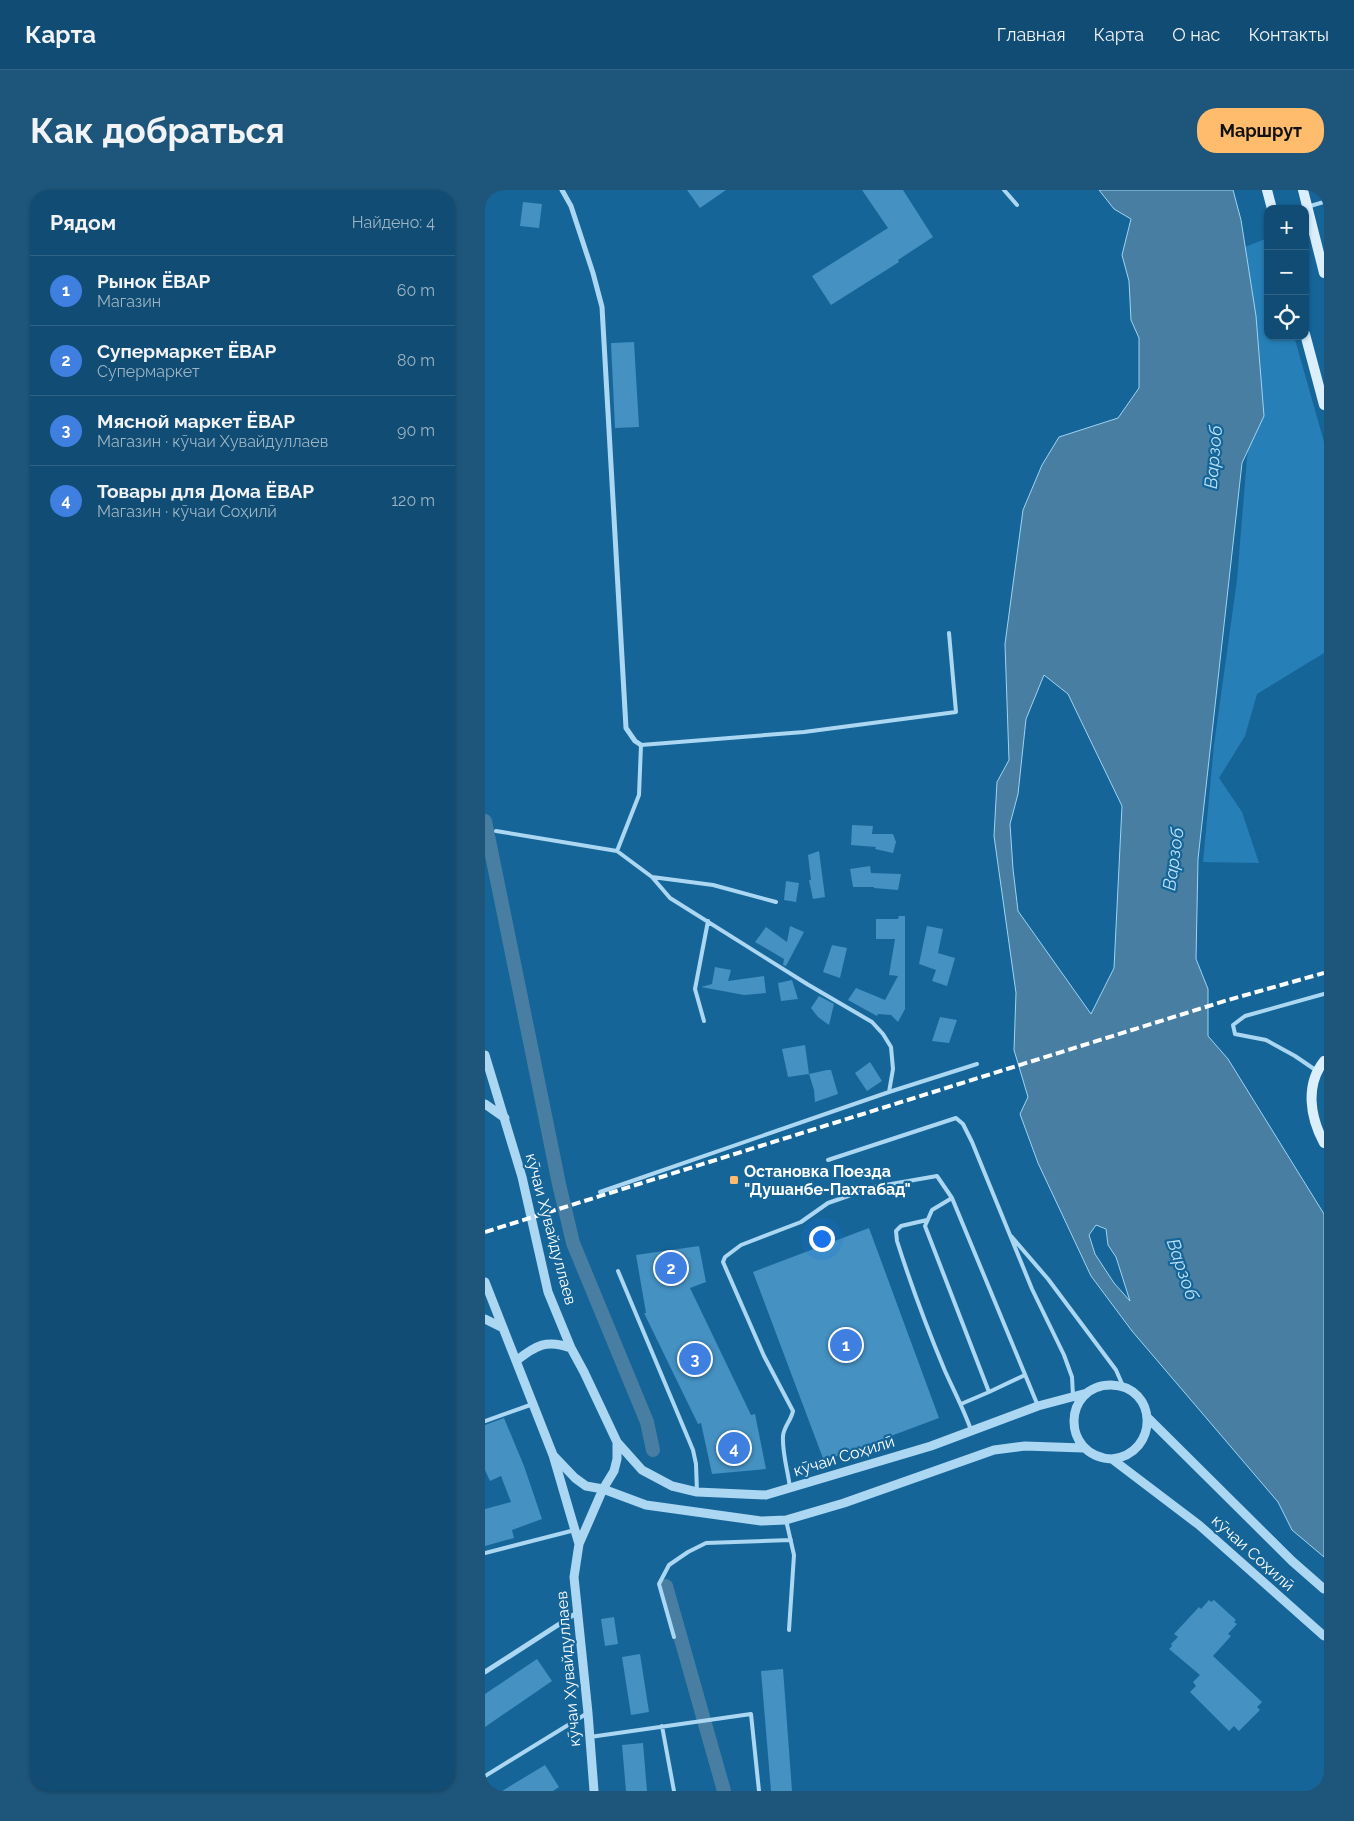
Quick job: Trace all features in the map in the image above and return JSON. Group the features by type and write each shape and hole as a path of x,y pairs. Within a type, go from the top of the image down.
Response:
{"main road":[{"path":"1267,190 1271,205"},
{"path":"1303,190 1307,205"},
{"path":"1309,215 1324,273"},
{"path":"1307,340 1324,405"},
{"path":"1324,1061 1313,1079 1311,1094 1312,1116 1324,1143"}],"street":[{"path":"562,190 571,206 603,307 626,728 641,745"},
{"name":"кӯчаи Хувайдуллаев","path":"485,1055 522,1177 548,1292 571,1348 617,1442 617,1459 614,1471 603,1489 579,1544 574,1577 588,1713 593,1791"},
{"path":"485,1104 505,1118"},
{"name":"кӯчаи Хувайдуллаев","path":"485,1282 553,1455 579,1544"},
{"path":"485,1319 503,1328"},
{"path":"516,1361 527,1352 542,1344 558,1343 571,1348"},
{"name":"кӯчаи Соҳилӣ","path":"617,1442 642,1470 672,1486 697,1492 765,1495 931,1446 1038,1406 1088,1393 1101,1386 1117,1386 1137,1396 1145,1409 1147,1417 1292,1561 1324,1589"},
{"path":"1083,1448 1075,1435 1073,1420 1078,1405 1088,1393"},
{"path":"1111,1459 1127,1455 1139,1446 1146,1432 1147,1417"},
{"name":"кӯчаи Соҳилӣ","path":"603,1489 646,1505 761,1522 786,1520 844,1504 994,1450 1025,1446 1083,1448 1096,1457 1111,1459 1199,1524 1324,1636"},
{"name":"кӯчаи Хувайдуллаев","path":"553,1455 575,1478 586,1486 603,1489"},
{"path":"485,1672 578,1612"}],"lane":[{"path":"1004,190 1017,205"},
{"path":"1309,206 1324,202"},
{"path":"617,851 639,795 641,745 804,732 955,712 949,633"},
{"path":"496,831 617,851 652,877 670,898 807,984 872,1022 891,1047 893,1068 889,1092"},
{"path":"652,877 713,885 776,902"},
{"path":"704,1021 695,989 708,921"},
{"path":"1317,1071 1266,1040 1235,1034 1233,1025 1245,1016 1324,994"},
{"path":"600,1192 889,1092 977,1064"},
{"path":"828,1160 956,1118 963,1124 1032,1289 1064,1355 1072,1377 1073,1396"},
{"path":"790,1488 783,1436 785,1424 792,1418 793,1411 764,1356 723,1262 725,1257 741,1245 801,1222 828,1202 874,1187 937,1176 951,1198 1038,1406"},
{"path":"951,1198 932,1210 925,1226 989,1392"},
{"path":"927,1220 901,1226 896,1231 897,1241 926,1323 971,1430"},
{"path":"1008,1232 1048,1280 1116,1370 1124,1388"},
{"path":"617,1271 693,1450 696,1464 697,1492"},
{"path":"961,1404 1025,1375"},
{"path":"485,1420 533,1404"},
{"path":"786,1520 793,1555 789,1630"},
{"path":"485,1553 575,1530"},
{"path":"674,1637 659,1584 669,1566 675,1560 706,1543 791,1540"},
{"path":"485,1776 588,1713"},
{"path":"590,1737 751,1714 759,1791"},
{"path":"662,1726 674,1791"}],"shaded area":[{"path":"1264,240 1264,340 1295,340 1324,442 1324,653 1257,694 1245,736 1219,778 1242,812 1259,863 1203,862 1214,745 1237,580 1247,458 1254,403 1237,250"}],"water":[{"name":"Варзоб","path":"1099,190 1233,190 1241,220 1256,316 1264,416 1242,463 1198,859 1196,959 1208,989 1208,1036 1228,1059 1324,1214 1324,1557 1292,1530 1278,1502 1132,1331 1091,1276 1038,1163 1020,1114 1028,1097 1014,1050 1016,993 994,836 997,782 1009,760 1005,644 1023,510 1042,465 1059,437 1118,418 1139,388 1139,338 1131,320 1129,281 1122,255 1131,219 1114,209","holes":["1044,675 1068,694 1122,806 1114,968 1091,1014 1018,911 1010,824 1018,794 1026,719","1096,1225 1106,1229 1108,1245 1116,1257 1130,1301 1114,1283 1095,1254 1089,1235"]}],"building":[{"path":"687,190 726,190 700,208"},
{"path":"862,190 903,190 933,237 898,260 899,262 831,305 812,276 888,228"},
{"path":"523,202 542,204 539,228 520,226"},
{"path":"634,342 639,427 615,428 611,343"},
{"path":"852,825 873,826 872,834 893,834 896,842 893,853 875,849 876,847 851,845"},
{"path":"819,851 825,897 813,899 809,880 811,880 808,855"},
{"path":"870,866 871,873 901,874 898,890 853,887 850,869"},
{"path":"786,881 799,883 796,902 784,900"},
{"path":"899,916 905,916 905,1009 898,1022 891,1015 878,1014 877,1016 848,1000 856,988 885,1000 898,976 889,975 895,939 876,939 876,919 898,919"},
{"path":"790,926 804,932 786,966 783,965 784,959 755,942 766,927 787,942"},
{"path":"927,926 943,929 938,953 955,958 947,986 932,981 936,970 919,964"},
{"path":"832,945 847,948 840,978 823,972"},
{"path":"715,967 731,970 728,981 764,976 766,993 744,995 701,987 712,984"},
{"path":"792,980 798,999 781,1001 778,983"},
{"path":"819,996 834,1004 829,1025 818,1017 811,1008"},
{"path":"940,1017 957,1020 949,1043 932,1041"},
{"path":"805,1045 809,1074 788,1077 782,1049"},
{"path":"870,1062 882,1081 867,1091 855,1073"},
{"path":"831,1070 838,1094 815,1102 814,1090 809,1074"},
{"path":"869,1228 939,1418 824,1461 753,1272"},
{"path":"699,1246 706,1282 690,1288 751,1415 755,1414 766,1469 712,1474 701,1423 698,1424 644,1313 646,1313 636,1255"},
{"path":"504,1418 524,1466 542,1519 512,1530 514,1538 485,1546 485,1509 511,1502 501,1476 490,1481 485,1470 485,1425"},
{"path":"1209,1600 1211,1602 1214,1600 1236,1620 1234,1622 1237,1624 1228,1634 1231,1636 1213,1656 1262,1702 1257,1707 1260,1710 1239,1731 1234,1726 1229,1731 1190,1692 1196,1686 1193,1682 1200,1675 1169,1649 1178,1637 1174,1634 1199,1607 1201,1609"},
{"path":"614,1617 618,1644 605,1646 601,1619"},
{"path":"640,1654 649,1712 631,1715 622,1657"},
{"path":"537,1659 552,1681 485,1727 485,1694"},
{"path":"783,1669 792,1791 771,1791 761,1671"},
{"path":"643,1743 647,1791 626,1791 622,1745"},
{"path":"545,1765 559,1787 553,1791 502,1791"}],"waterway":[{"path":"485,821 559,1184 573,1243 647,1422 653,1450"},
{"path":"666,1586 724,1791"}],"railway":[{"path":"485,1232 1228,1000 1324,973"}],"place":[{"name":"Остановка Поезда \"Душанбе-Пахтабад\"","path":"734,1180"},
{"name":"Супермаркет ЁВАР","path":"671,1268"},
{"name":"Рынок ЁВАР","path":"846,1345"},
{"name":"Мясной маркет ЁВАР","path":"695,1359"},
{"name":"Товары для Дома ЁВАР","path":"734,1448"}]}
